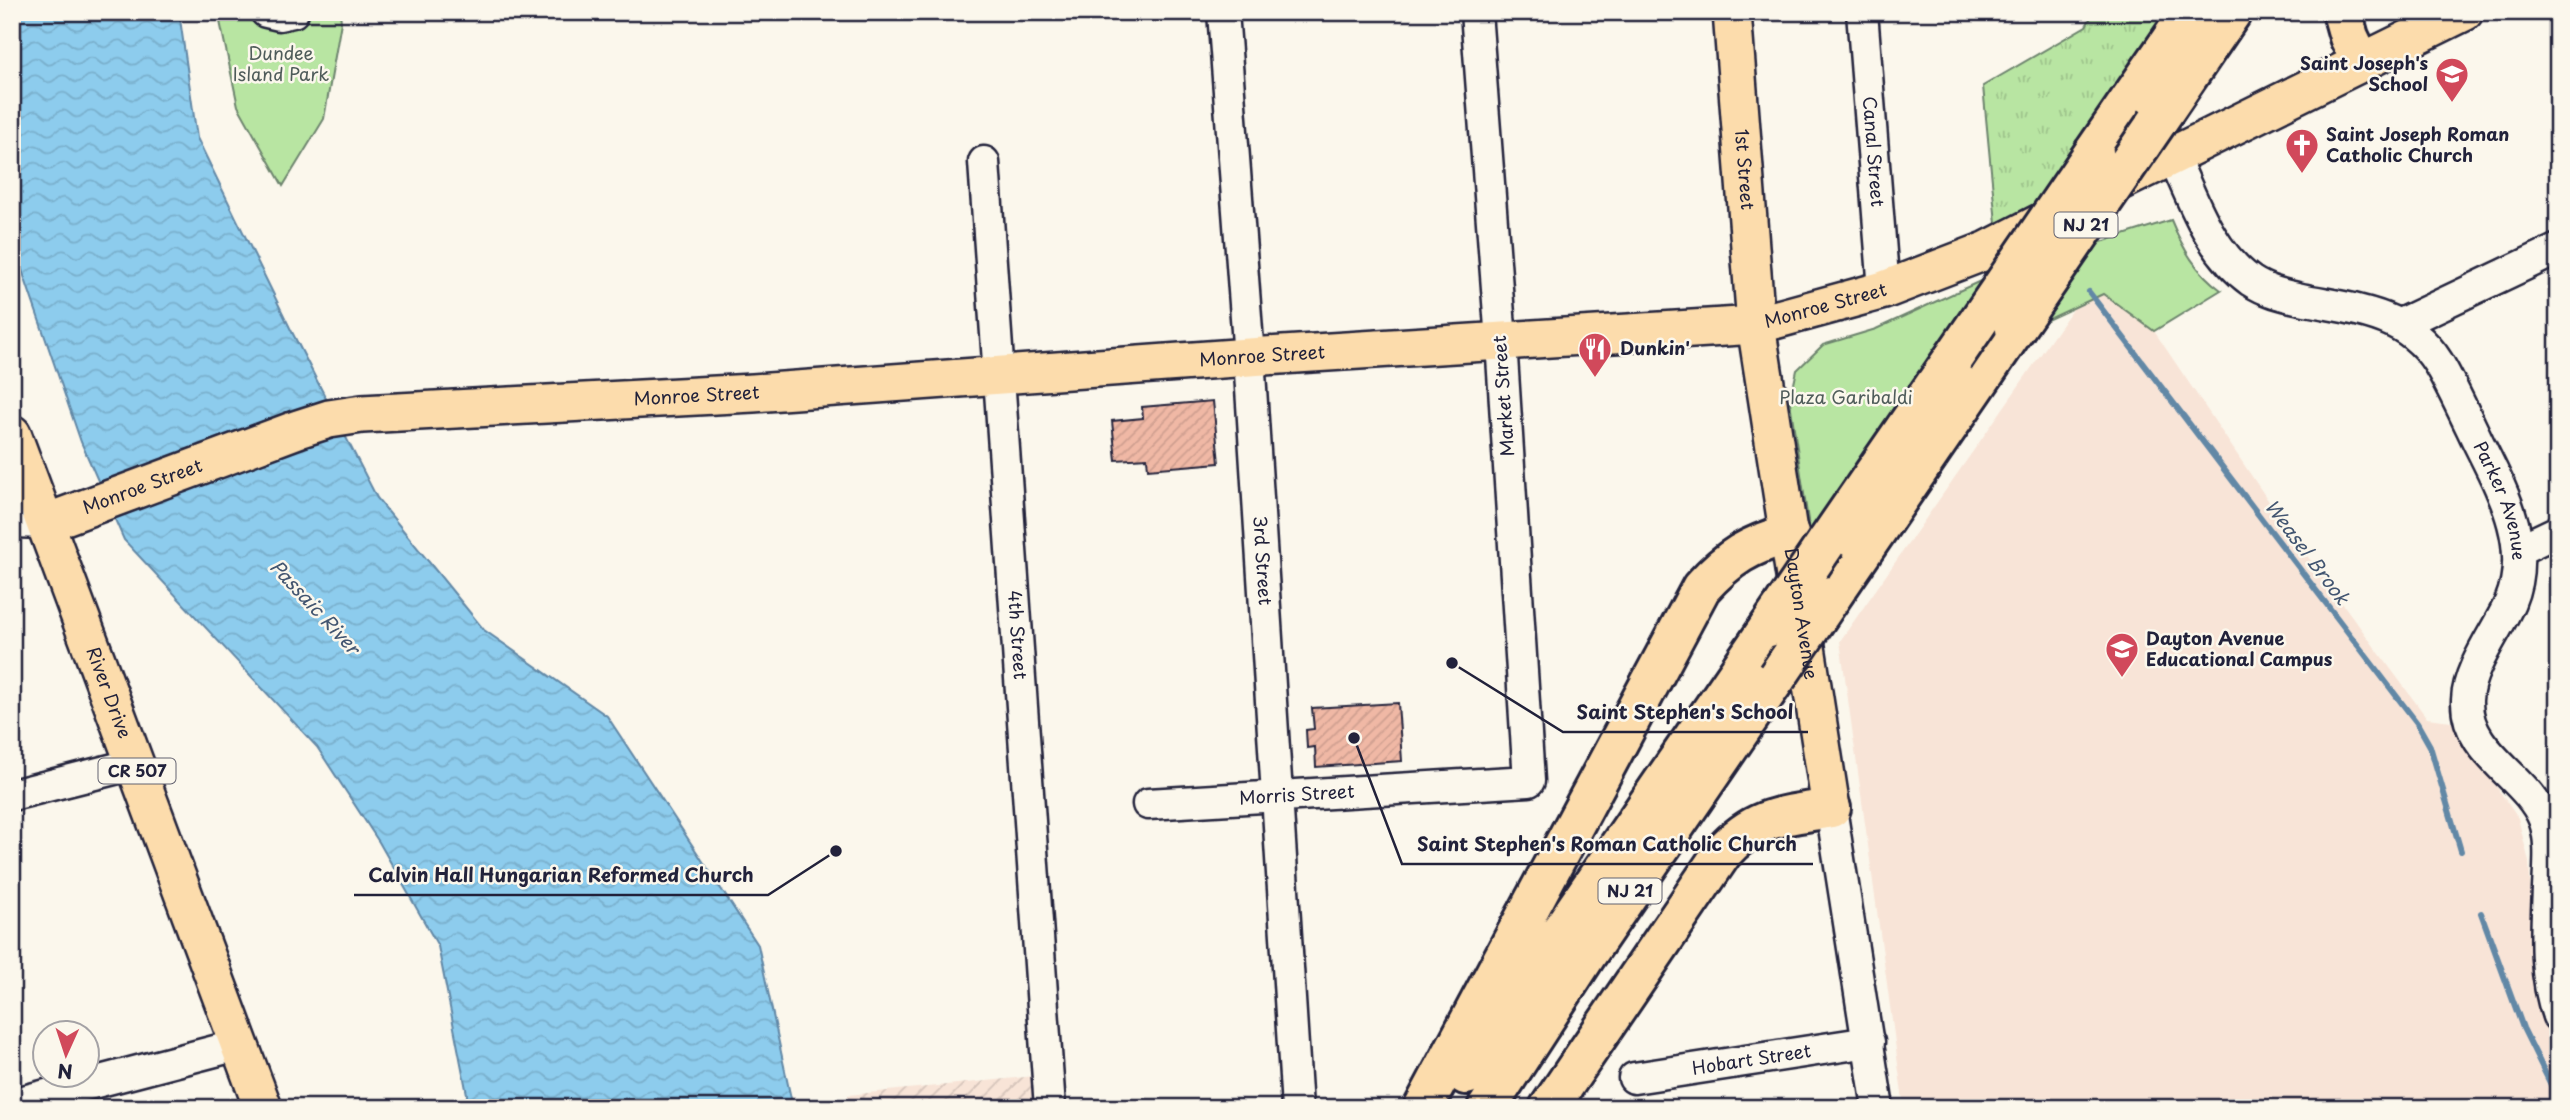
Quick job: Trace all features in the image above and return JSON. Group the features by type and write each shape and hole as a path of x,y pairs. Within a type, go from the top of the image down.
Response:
{"highway":[{"name":"NJ 21","path":"1446,1108 1558,935 2190,12"},
{"name":"NJ 21","path":"1487,1108 1588,953 2015,329 2164,138 2232,12"},
{"path":"2343,12 2349,37 2361,62"},
{"path":"1423,1108 1701,588 1719,568 1739,552 1762,541 1789,534"},
{"path":"1549,1108 1716,862 1738,835 1754,824 1773,818 1831,808"}],"main road":[{"name":"1st Street","path":"1732,12 1756,325"},
{"name":"Monroe Street","path":"29,523 86,509 298,429 330,419 362,414 753,393 1249,357 1756,325 1884,290 1988,250 2164,138 2361,62 2465,12"},
{"name":"Dayton Avenue","path":"1756,325 1831,808"},
{"name":"River Drive","path":"12,434 29,523 134,764 263,1108"}],"street":[{"path":"266,12 279,15 293,12"},
{"name":"3rd Street","path":"1223,12 1249,357 1297,1108"},
{"name":"Market Street","path":"1476,12 1501,341 1529,781"},
{"name":"Canal Street","path":"1862,12 1884,290"},
{"name":"Parker Avenue","path":"2164,138 2212,239 2223,255 2253,282 2271,292 2381,316 2400,324 2431,352 2504,494 2518,550 2514,591 2470,682 2467,707 2473,729 2481,742 2536,804 2544,820 2554,854 2546,972 2558,1016"},
{"name":"4th Street","path":"984,162 1050,1108"},
{"path":"2400,324 2558,249"},
{"path":"2518,550 2558,531"},
{"path":"12,795 134,764"},
{"name":"Morris Street","path":"1148,804 1529,781"},
{"name":"Dayton Avenue","path":"1831,808 1878,1108"},
{"name":"Hobart Street","path":"1634,1078 1869,1042"},
{"path":"12,1104 238,1045"}],"shaded area":[{"name":"Dayton Avenue Educational Campus","path":"2104,293 2154,331 2286,527 2427,718 2451,721 2518,818 2529,862 2535,969 2558,1030 2558,1108 1904,1108 1840,641 2074,307"},
{"path":"1045,1075 1046,1108 848,1108 848,1095"}],"green space":[{"name":"Dundee Island Park","path":"218,12 340,12 341,22 324,119 283,186 238,106"},
{"path":"2094,12 2166,12 2036,206 1996,223 1983,86 2086,26"},
{"name":"Plaza Garibaldi","path":"2171,220 2191,259 2204,276 2221,290 2154,331 2103,294 1930,374 1811,540 1790,402 1797,370 1823,345 1876,329 1987,278"}],"water":[{"name":"Passaic River","path":"12,12 179,12 197,138 377,498 484,630 607,716 758,945 793,1108 466,1108 467,1094 438,946 379,842 317,747 124,540 81,442 12,241"}],"building":[{"path":"1213,401 1219,463 1148,469 1147,458 1116,460 1112,421 1143,418 1142,407"},
{"path":"1398,703 1402,761 1316,767 1315,747 1307,748 1306,730 1314,729 1312,708"}],"waterway":[{"name":"Weasel Brook","path":"2089,292 2417,723 2430,746 2461,851"},
{"name":"Weasel Brook","path":"2481,913 2523,1028 2558,1099"}],"place":[{"name":"Saint Joseph's School","path":"2452,104"},
{"name":"Saint Joseph Roman Catholic Church","path":"2302,175"},
{"name":"Dunkin'","path":"1595,379"},
{"name":"Saint Stephen's School","path":"1452,663"},
{"name":"Dayton Avenue Educational Campus","path":"2122,679"},
{"name":"Saint Stephen's Roman Catholic Church","path":"1354,738"},
{"name":"Calvin Hall Hungarian Reformed Church","path":"836,851"}]}
